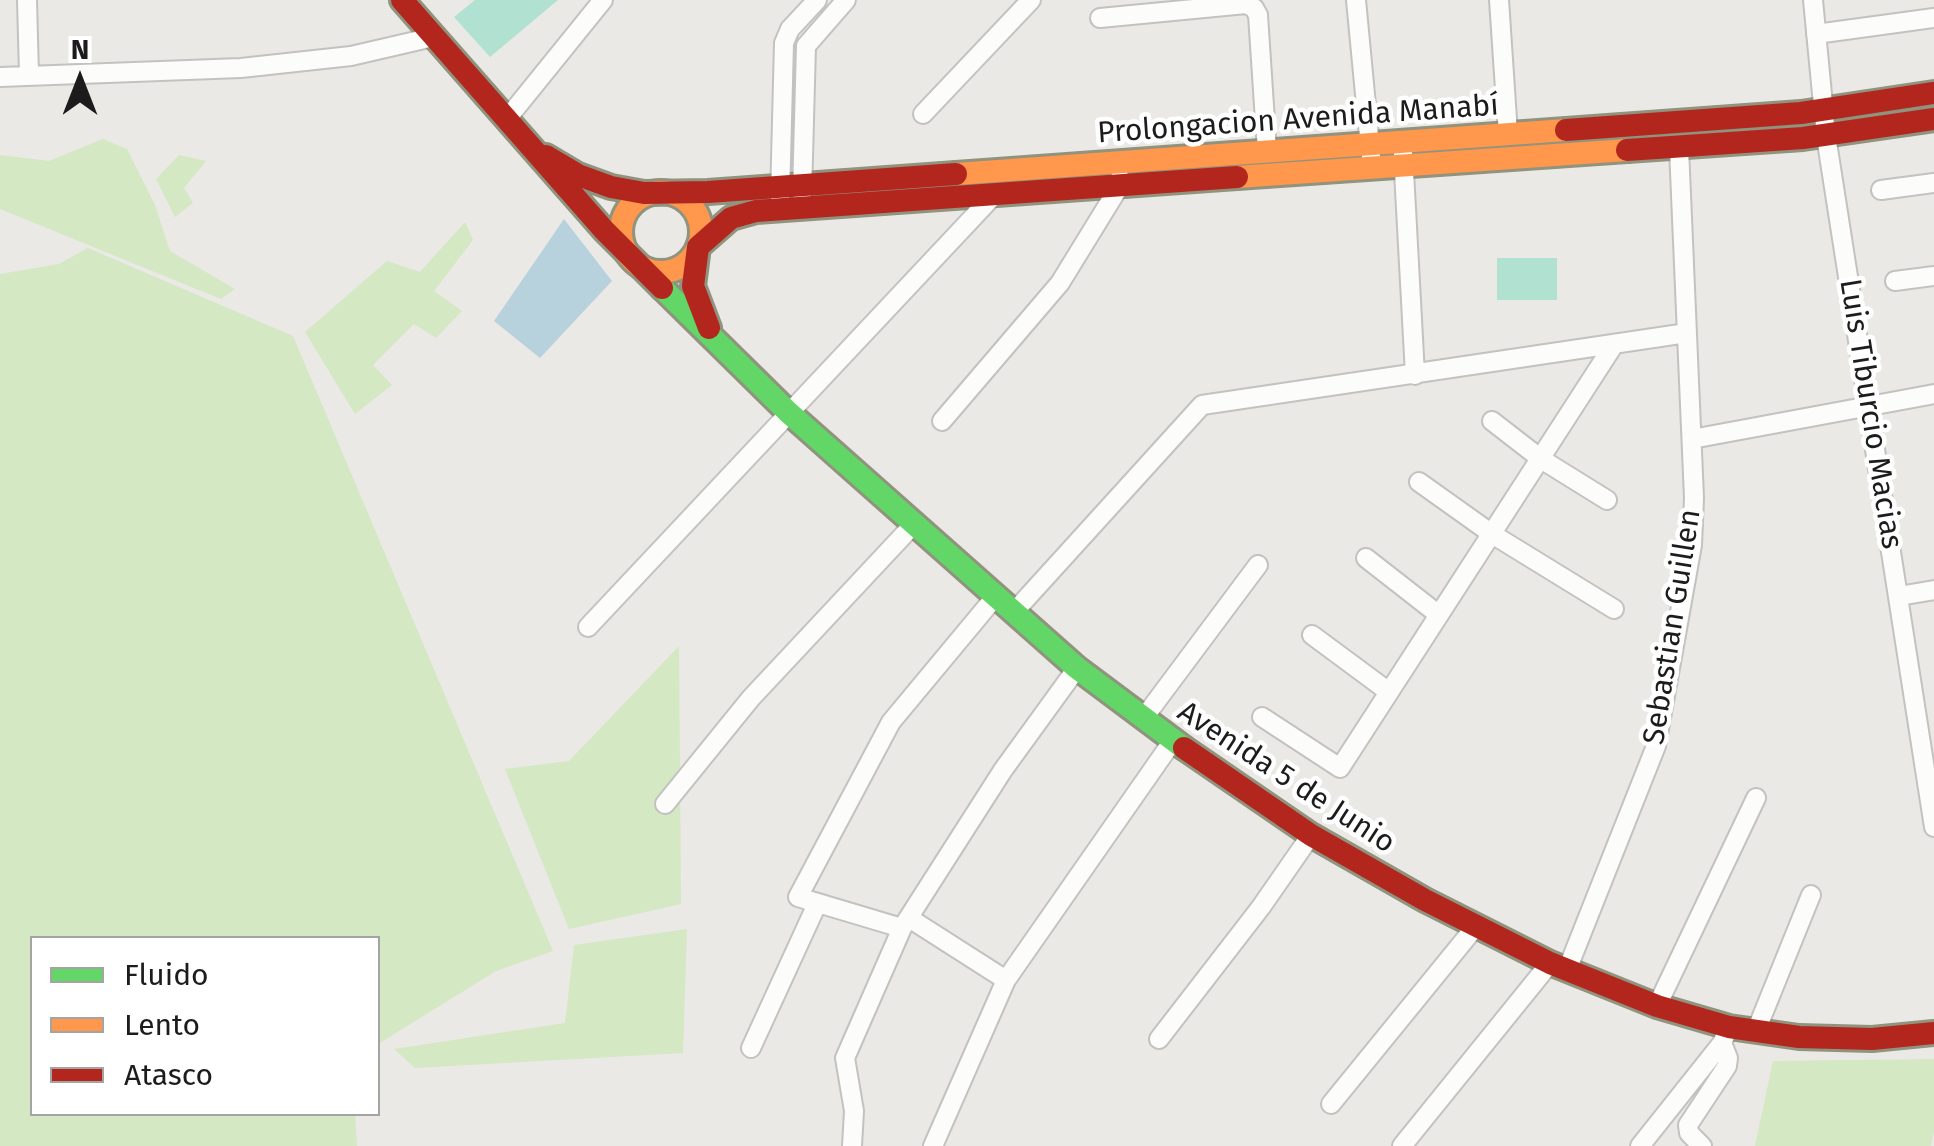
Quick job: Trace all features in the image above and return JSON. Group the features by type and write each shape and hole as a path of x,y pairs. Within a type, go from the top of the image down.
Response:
{"main road":[{"path":"402,0 506,120"},
{"name":"Prolongacion Avenida Manabí","path":"506,120 550,159 612,188 791,197 994,196 1120,187 1371,156 1402,143 1822,110 1934,93"},
{"name":"Prolongacion Avenida Manabí","path":"698,247 717,226 731,218 791,197 1267,152 1371,156 1404,167 1826,136 1934,119"},
{"name":"Avenida 5 de Junio","path":"506,120 633,260 717,344 994,597 1172,742 1311,835 1476,926 1558,966 1726,1035 1756,1032 1872,1039 1934,1033"},
{"path":"698,247 688,262 672,270 654,271 633,260 622,240 622,222 638,200 660,193 682,199 695,212 700,229 698,247 693,286 717,344"}],"street":[{"path":"27,0 28,76"},
{"path":"506,120 603,0"},
{"path":"791,197 786,34 817,0"},
{"path":"791,197 806,46 846,0"},
{"path":"923,114 1031,0"},
{"path":"1356,0 1371,156"},
{"path":"1499,0 1508,134"},
{"name":"Luis Tiburcio Macias","path":"1813,0 1822,110 1930,773 1934,827"},
{"path":"1816,34 1927,19 1918,0"},
{"path":"1100,18 1246,4 1254,8 1258,15 1267,152"},
{"path":"0,76 260,66 351,56 434,38"},
{"path":"1402,143 1414,375"},
{"name":"Sebastian Guillen","path":"1402,1146 1558,966 1650,763 1660,731 1692,545 1692,439 1679,148"},
{"path":"942,421 1060,283 1120,187 1121,163"},
{"path":"1881,190 1934,182"},
{"path":"588,627 994,196"},
{"path":"1895,282 1934,276"},
{"path":"1014,612 1202,405 1687,333"},
{"path":"1262,717 1340,768 1612,346"},
{"path":"1692,439 1934,394"},
{"path":"1492,421 1607,500"},
{"path":"1419,482 1492,534 1614,608"},
{"path":"665,804 751,698 913,525"},
{"path":"1366,558 1439,615"},
{"path":"1143,719 1258,565"},
{"path":"1899,596 1934,590"},
{"path":"994,597 890,722 798,897 905,923 1006,980"},
{"path":"1312,635 1389,692"},
{"path":"852,1146 854,1111 845,1058 905,923 1003,770 1077,668"},
{"path":"933,1146 1006,980 1172,742"},
{"path":"1657,1006 1756,798"},
{"path":"1159,1040 1311,835"},
{"path":"1756,1032 1811,895"},
{"path":"751,1048 817,904"},
{"path":"1331,1104 1476,926"},
{"path":"1640,1146 1726,1035"},
{"path":"1702,1146 1689,1133 1688,1125 1727,1066 1726,1035"}],"green space":[{"path":"475,0 558,0 490,57 454,17"},
{"path":"103,139 127,149 155,205 170,251 235,289 221,299 0,209 0,155 49,161"},
{"path":"179,155 206,161 184,188 193,203 175,217 156,179"},
{"path":"465,222 473,240 434,291 462,311 436,338 414,324 373,365 392,385 355,414 305,332 387,261 420,272"},
{"path":"88,248 293,336 553,951 496,971 380,1043 380,936 30,936 30,1116 355,1116 357,1146 0,1146 0,274 59,264"},
{"path":"1497,258 1557,258 1557,300 1497,300"},
{"path":"679,646 681,904 569,929 505,769 569,761"},
{"path":"687,929 683,1053 415,1068 394,1049 565,1023 574,945"},
{"path":"1934,1059 1931,1146 1755,1146 1773,1061"}],"water":[{"path":"564,219 612,281 540,358 494,321"}],"traffic: fast":[{"path":"662,288 788,412 1077,668 1184,748"}],"traffic: slow":[{"path":"956,174 1566,130"},
{"path":"1237,177 1627,150"},
{"path":"661,192 676,195 689,204 698,217 701,232 698,247 689,260 676,269 661,272 646,269 633,260 624,247 621,232 624,217 633,204 646,195 661,192"}],"traffic: jam":[{"path":"402,0 604,230 662,288"},
{"path":"1566,130 1801,113 1934,93"},
{"path":"1627,150 1803,138 1934,119"},
{"path":"546,156 578,175 644,193 956,174"},
{"path":"709,328 693,286 698,247 731,218 756,211 1237,177"},
{"path":"1184,748 1311,835 1425,900 1550,963 1657,1006 1729,1027 1799,1037 1872,1039 1934,1033"}]}
